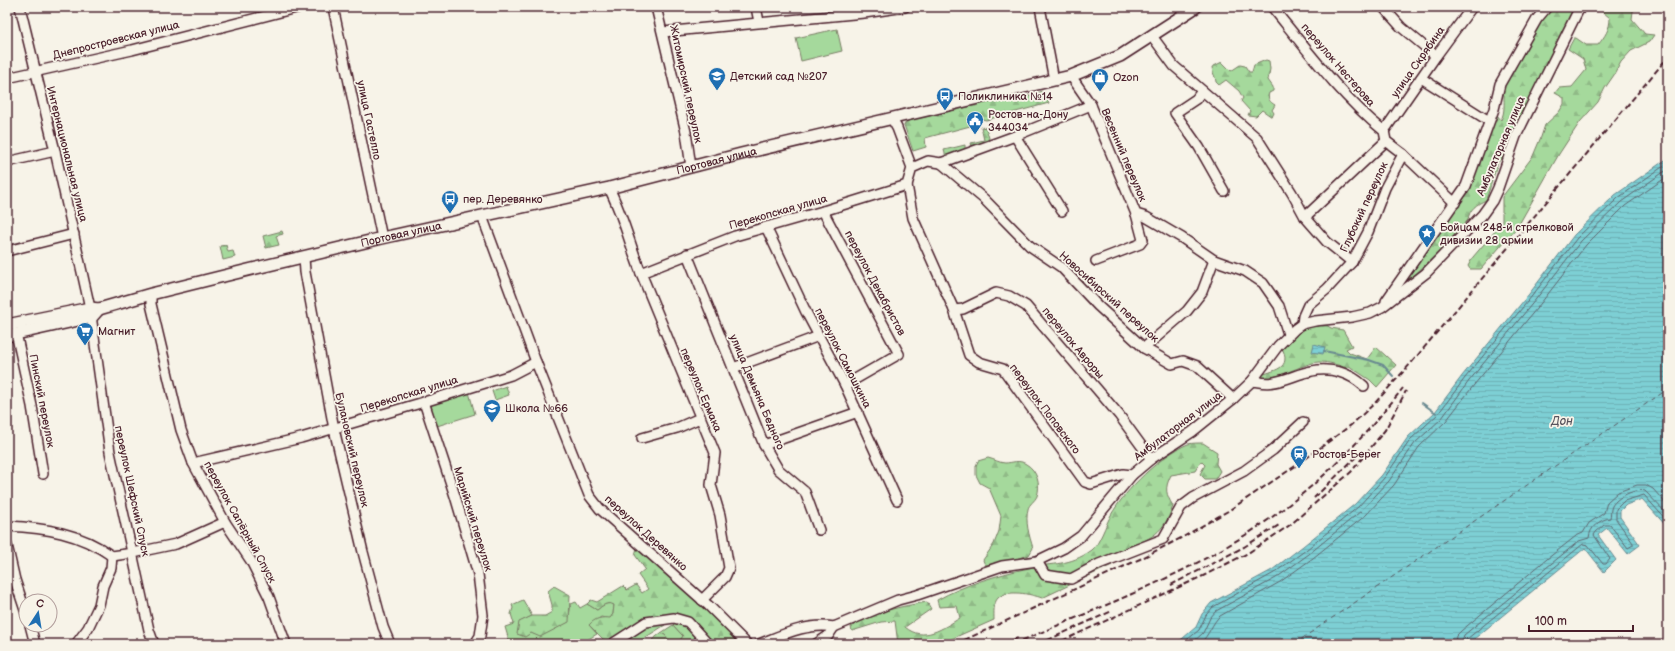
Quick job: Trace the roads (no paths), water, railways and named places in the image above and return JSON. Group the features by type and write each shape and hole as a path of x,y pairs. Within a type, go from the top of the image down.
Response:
{"main road":[{"name":"Портовая улица","path":"12,334 151,294 382,238 609,188 741,154 1071,76 1120,56 1196,7"},
{"name":"Портовая улица","path":"7,325 94,311"}],"street":[{"name":"Интернациональная улица","path":"20,7 74,234 94,311"},
{"name":"Днепростроевская улица","path":"7,78 132,50 300,7"},
{"name":"улица Гастелло","path":"333,7 382,238"},
{"name":"Житомирский переулок","path":"656,7 686,132 691,167"},
{"path":"756,7 759,22"},
{"path":"663,32 858,10 905,7"},
{"path":"1040,7 1054,80"},
{"name":"переулок Нестерова","path":"1272,7 1340,90 1365,116 1384,131"},
{"path":"1383,7 1401,27 1436,56"},
{"name":"улица Скрябина","path":"1384,131 1420,78 1472,7"},
{"name":"Амбулаторная улица","path":"1382,307 1469,179 1494,109 1500,84 1537,19 1547,7"},
{"name":"Амбулаторная улица","path":"816,644 828,636 834,627 898,600 1002,566 1037,561 1064,548 1080,536 1132,475 1151,459 1192,432 1233,399 1252,381 1288,334 1302,324 1370,313 1382,307 1426,273 1482,215 1492,201 1516,136 1578,11 1582,7"},
{"path":"1152,36 1174,66 1257,138 1305,217 1327,242 1352,262"},
{"name":"Весенний переулок","path":"1071,76 1090,105 1136,214 1146,217 1182,238 1214,260 1245,271 1263,283 1280,306 1288,334"},
{"path":"1420,78 1489,121"},
{"path":"1202,91 1196,99 1175,113 1199,147 1224,191"},
{"path":"912,168 928,161 940,163 1015,136 1090,105"},
{"path":"892,119 897,128 912,168 907,185"},
{"path":"1384,131 1386,141 1403,154 1454,203"},
{"path":"1015,136 1062,211"},
{"path":"1305,217 1386,141"},
{"path":"7,162 55,151"},
{"name":"Глубокий переулок","path":"1302,324 1303,316 1308,305 1327,289 1352,262 1368,232 1385,188 1403,154"},
{"name":"Новосибирский переулок","path":"940,163 984,199 1030,246 1061,267 1098,306 1144,348 1172,364 1183,361 1197,366 1233,399"},
{"name":"Перекопская улица","path":"641,273 687,254 766,226 823,211 907,185"},
{"name":"переулок Поповского","path":"907,185 913,218 954,310 969,355 979,362 1003,369 1085,482 1091,484 1123,474 1132,475"},
{"name":"переулок Ермака","path":"609,188 616,201 630,246 715,453 711,486 720,515 729,568 725,577 702,600"},
{"name":"переулок Декабристов","path":"823,211 899,354 845,385"},
{"path":"1096,261 1140,244 1143,240 1136,214"},
{"name":"переулок Деревянко","path":"482,216 536,362 589,495 600,509 702,600 747,644"},
{"name":"переулок Самошкина","path":"766,226 806,312 858,412 897,500"},
{"path":"7,251 74,234"},
{"name":"улица Демьяна Бедного","path":"687,254 764,445 778,469 805,492 819,530"},
{"name":"Булановский переулок","path":"304,257 305,272 334,428 363,552 383,627 390,644"},
{"path":"1144,348 1188,311 1202,292 1214,260"},
{"name":"переулок Сапёрный Спуск","path":"151,294 151,304 181,430 193,463 225,522 251,561 268,597 286,644"},
{"name":"переулок Авроры","path":"954,310 963,309 996,294 1009,296 1026,306 1119,415 1151,459"},
{"name":"переулок Шефский Спуск","path":"94,311 110,452 149,630 154,644"},
{"name":"Пинский переулок","path":"12,334 32,406 43,474"},
{"path":"733,368 819,336"},
{"name":"Перекопская улица","path":"193,463 334,428 424,402 511,374 536,362"},
{"path":"1252,381 1273,382 1321,369 1346,374 1357,379 1364,386"},
{"name":"Марийский переулок","path":"424,402 455,496 478,574 483,614 480,636 475,644"},
{"path":"764,445 858,412"},
{"path":"642,438 677,428 700,418"},
{"path":"1037,561 1045,575 1070,580 1099,564 1163,538 1181,507 1193,498 1244,471 1273,450 1303,422"},
{"path":"7,526 70,534 97,545 112,556 176,544 225,522"},
{"path":"7,545 19,593"},
{"path":"76,644 88,628 99,605 103,586 111,568 112,556"},
{"path":"612,644 646,622 674,618 688,622 708,644"},
{"name":"Амбулаторная улица","path":"759,644 772,642 814,626 825,625 834,627"},
{"path":"33,633 37,644"}],"water":[{"name":"Дон","path":"1668,158 1668,528 1642,499 1626,505 1620,511 1620,517 1640,545 1628,554 1607,528 1598,535 1616,560 1604,572 1585,548 1468,644 1176,644 1196,627 1202,614 1211,603 1272,570 1355,504 1382,475 1408,437 1435,412 1574,235 1615,195"},
{"path":"1314,344 1325,347 1323,354 1312,352"}],"waterway":[{"path":"1324,351 1369,360 1383,365 1393,376"},
{"path":"1422,403 1436,413"}],"railway":[{"path":"956,644 1140,559 1183,537 1228,511 1297,465 1351,425 1375,403 1412,362 1668,57"},
{"path":"1014,644 1151,586 1217,552 1249,533 1297,499 1330,470 1361,438 1403,388"},
{"path":"1062,641 1203,576 1248,553 1290,525 1351,472 1385,430 1406,391"},
{"path":"1314,498 1361,452"},
{"path":"1171,585 1244,547 1279,525"},
{"path":"1039,644 1112,611"},
{"path":"1004,644 1018,638"}],"place":[{"name":"Детский сад №207","path":"717,91"},
{"name":"Ozon","path":"1100,92"},
{"name":"Поликлиника №14","path":"945,111"},
{"name":"Ростов-на-Дону 344034","path":"975,135"},
{"name":"пер. Деревянко","path":"450,214"},
{"name":"Бойцам 248-й стрелковой дивизии 28 армии","path":"1427,248"},
{"name":"Магнит","path":"85,346"},
{"name":"Школа №66","path":"492,423"},
{"name":"Ростов-Берег","path":"1299,469"}]}
